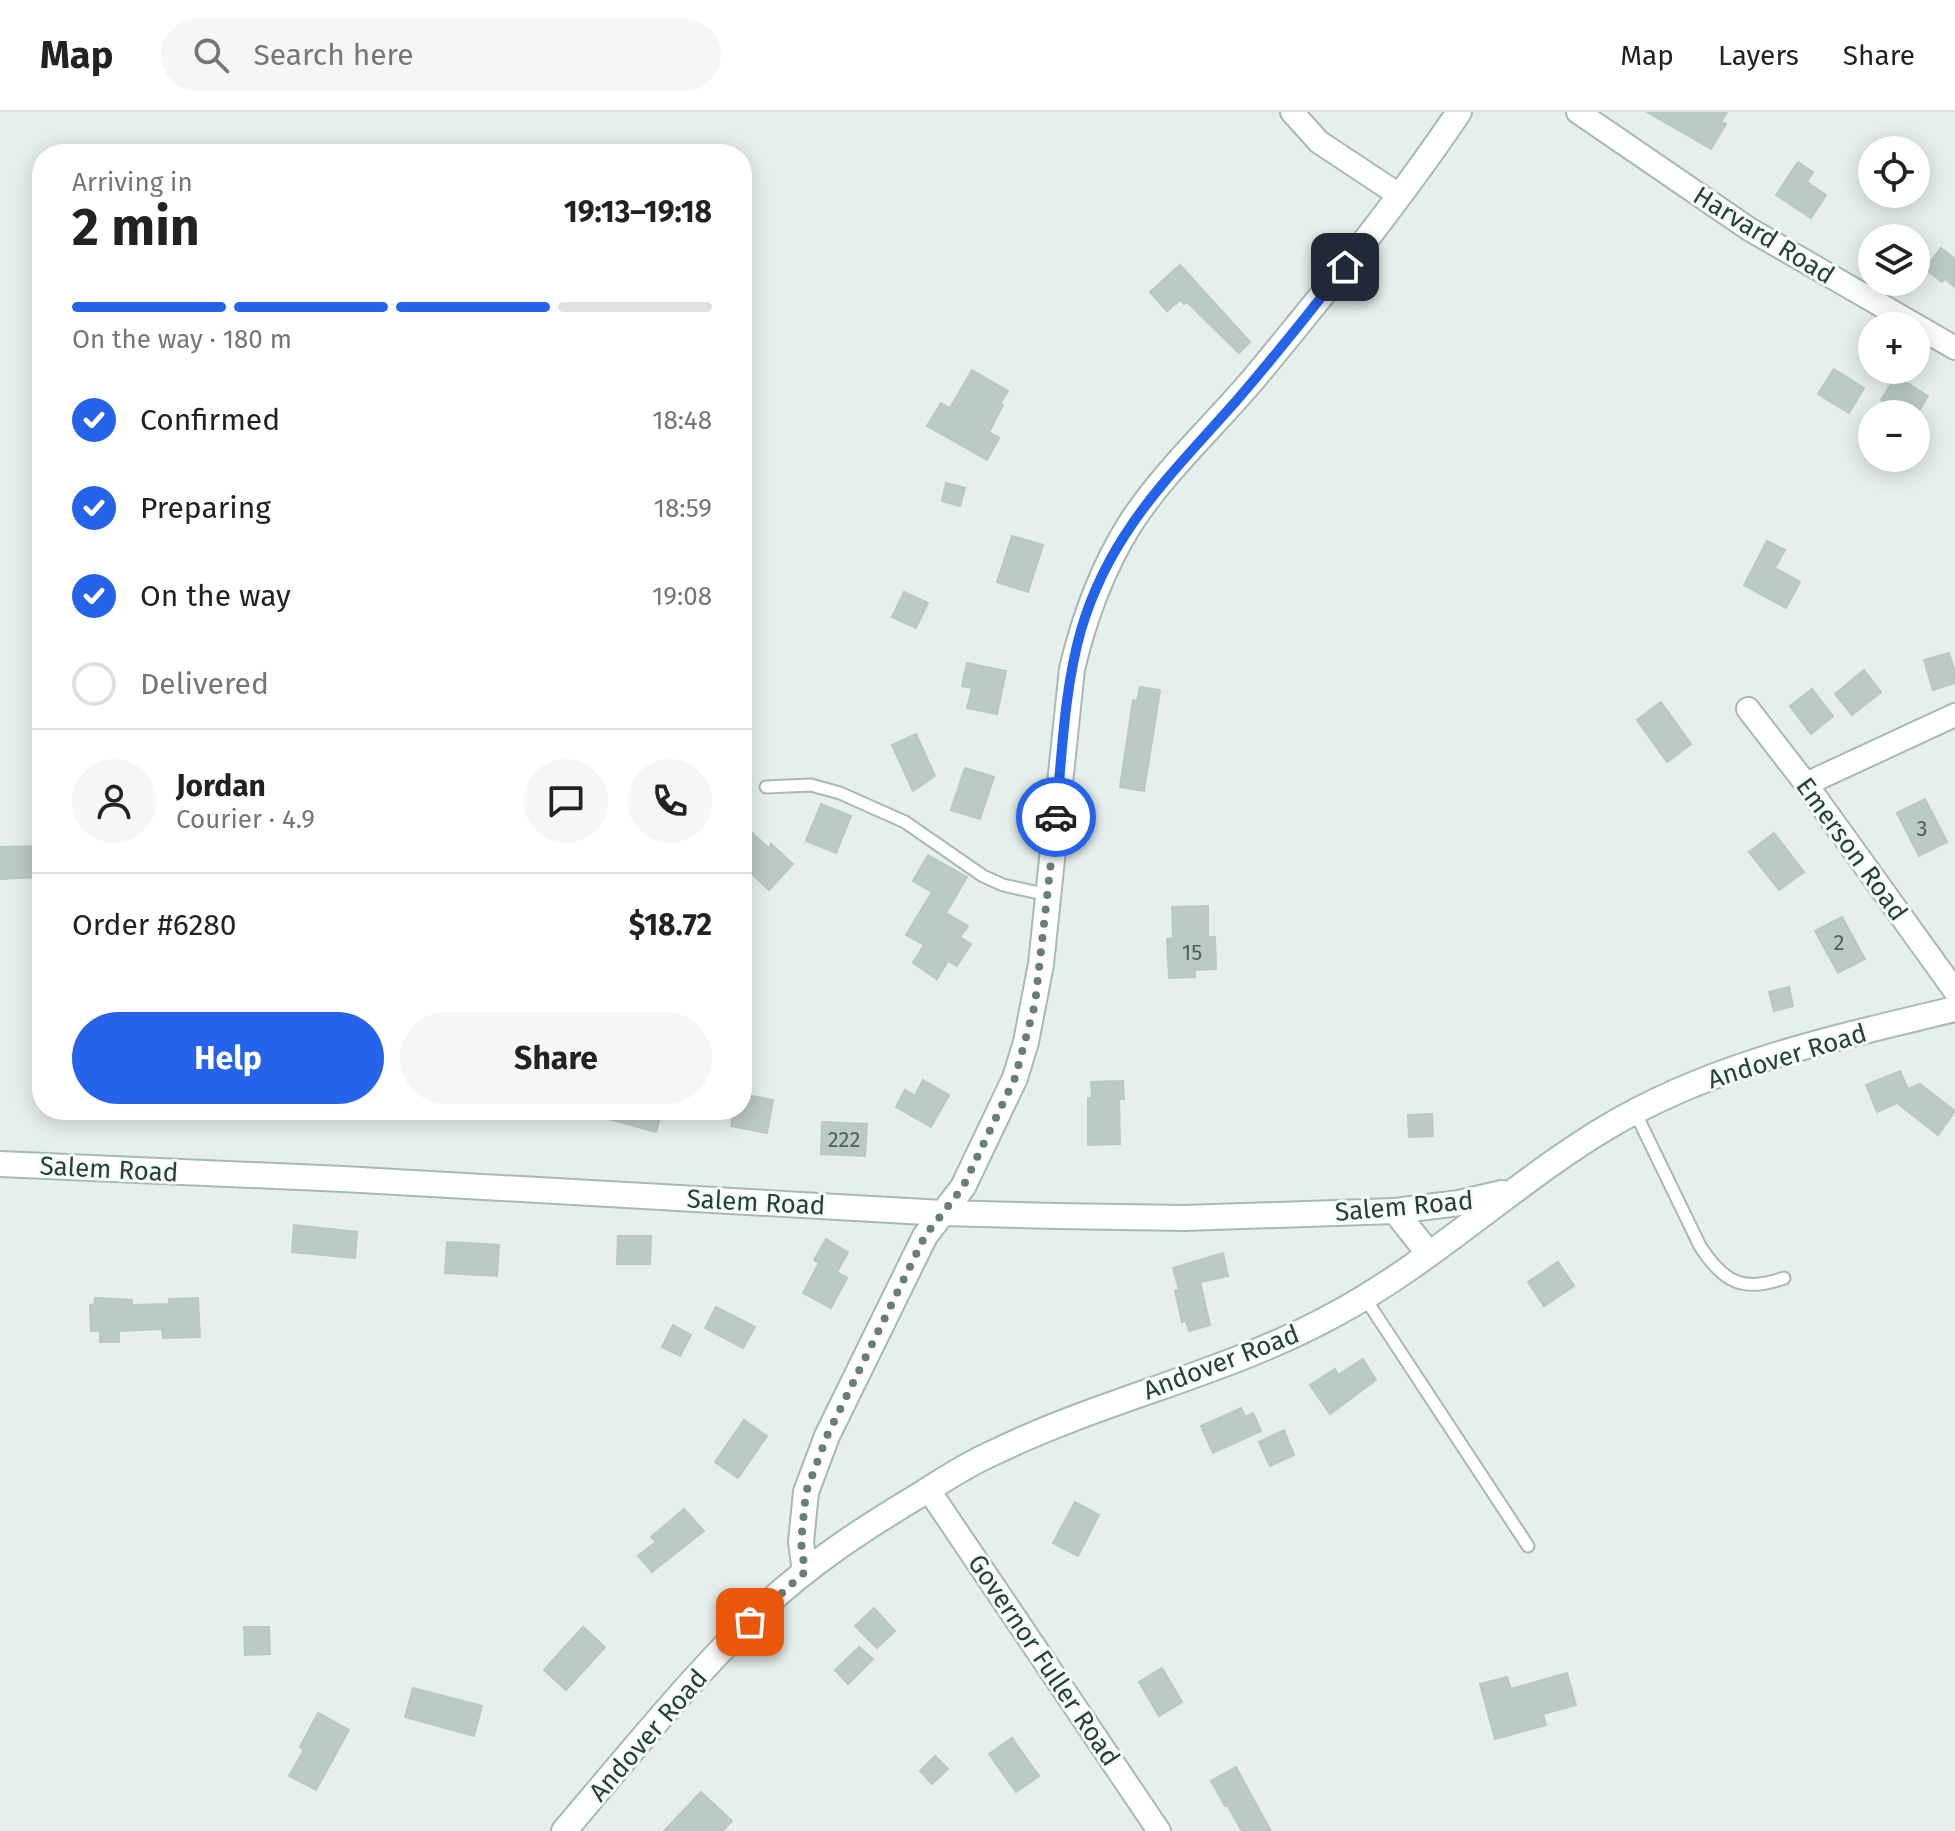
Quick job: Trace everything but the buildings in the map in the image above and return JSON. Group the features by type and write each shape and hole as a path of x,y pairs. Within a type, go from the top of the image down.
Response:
{"main road":[{"path":"805,1572 801,1542 806,1492 822,1450 925,1236 963,1187 1015,1078 1035,1004 1072,669 1082,629 1112,555 1152,494 1237,399 1326,291 1459,112"},
{"name":"Andover Road","path":"564,1831 714,1659 763,1608 805,1572 877,1520 928,1489 1026,1437 1232,1361 1305,1330 1365,1298 1429,1254 1511,1190 1635,1112 1695,1084 1765,1058 1955,1009"},
{"name":"Salem Road","path":"0,1164 358,1180 943,1213 1185,1218 1395,1211 1484,1198 1511,1190"},
{"path":"1395,1211 1429,1254"}],"street":[{"path":"1292,112 1319,142 1399,195"},
{"name":"Harvard Road","path":"1578,112 1749,229 1955,348"},
{"name":"Emerson Road","path":"1748,709 1955,991"},
{"path":"1806,784 1955,715"},
{"name":"Governor Fuller Road","path":"928,1489 1159,1831"}],"lane":[{"path":"766,787 811,785 840,793 905,822 983,876 1003,885 1048,895"},
{"path":"1635,1112 1700,1246 1713,1266 1724,1275 1761,1287 1784,1278"},
{"path":"1365,1298 1528,1546"}],"way so far":[{"path":"750,1622 805,1572 801,1542 806,1492 827,1436 925,1236 963,1187 1015,1078 1035,1004 1056,817"}],"route":[{"path":"1056,817 1072,669 1082,629 1112,555 1152,494 1237,399 1345,267"}]}
